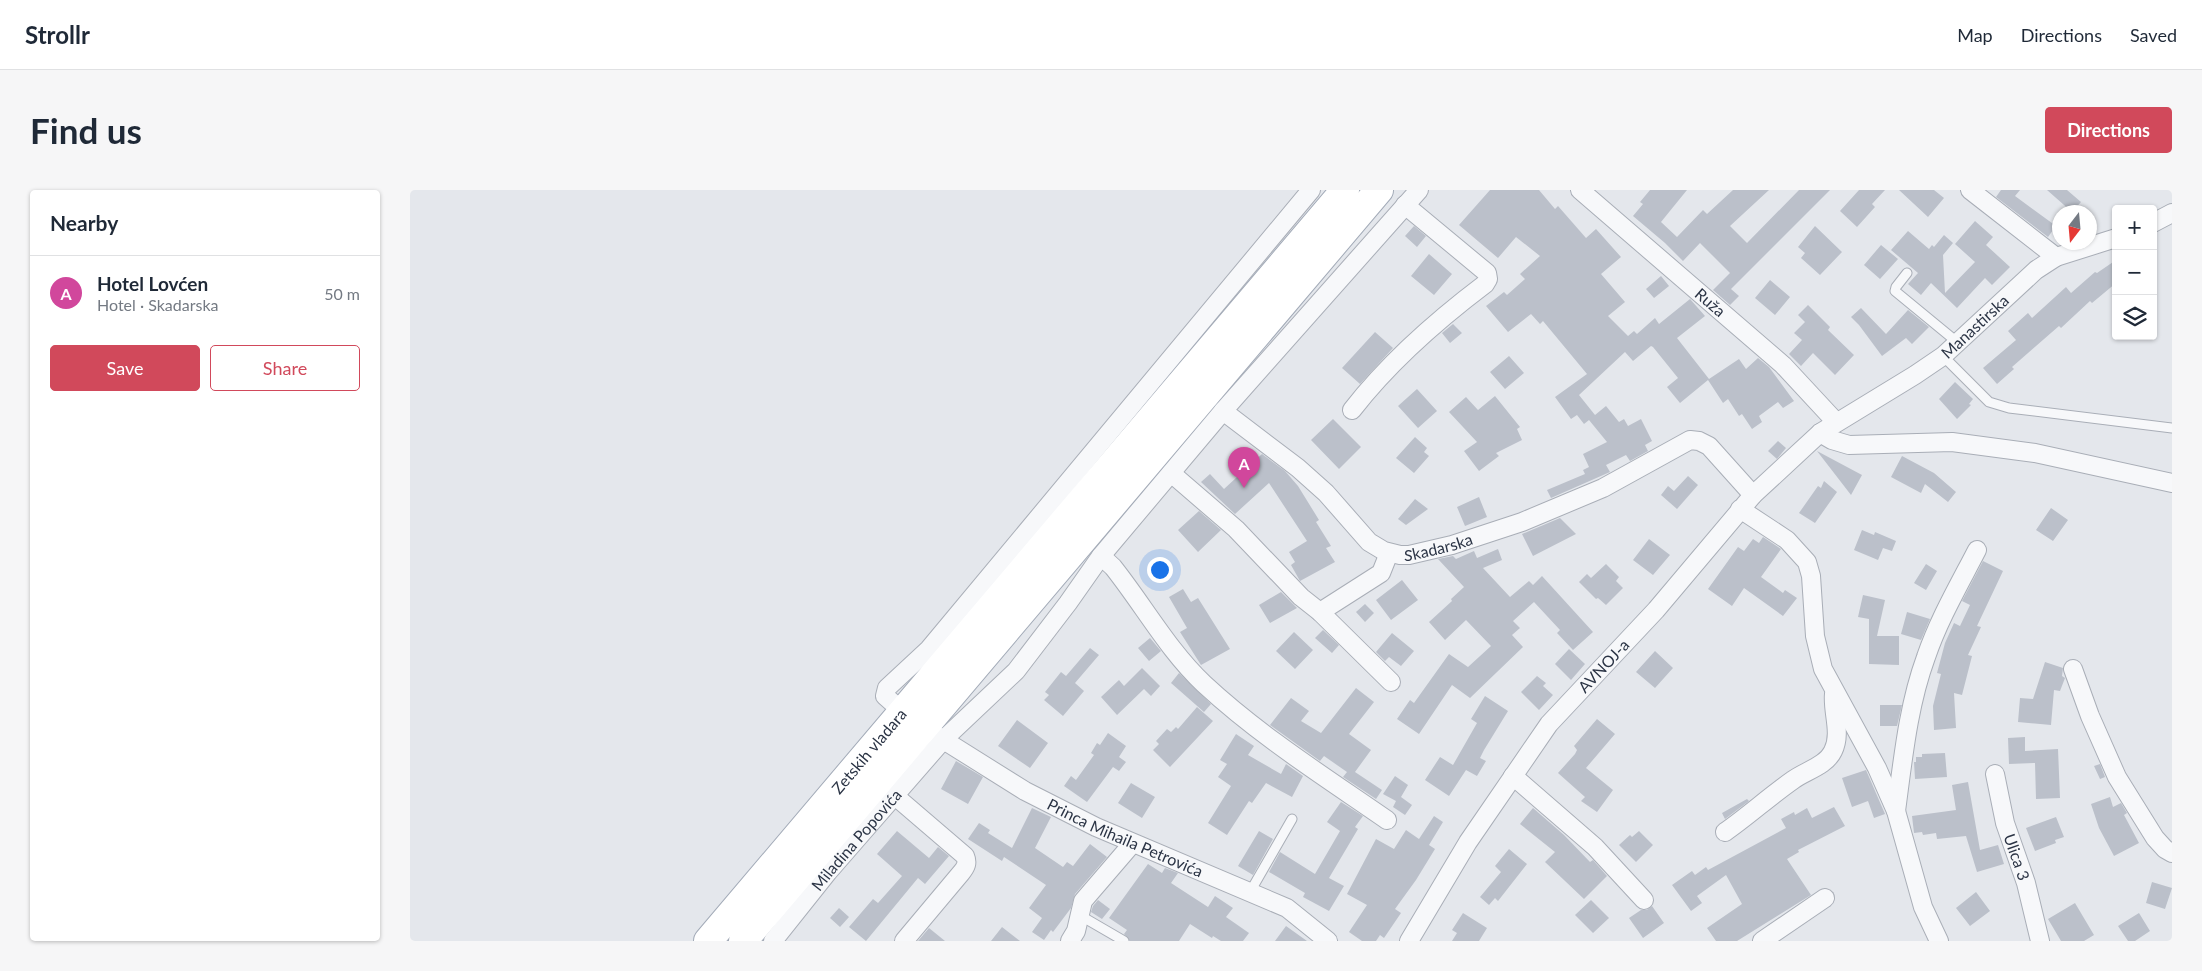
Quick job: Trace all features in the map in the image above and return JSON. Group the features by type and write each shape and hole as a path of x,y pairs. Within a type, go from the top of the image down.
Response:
{"main road":[{"name":"Zetskih vladara","path":"743,941 923,726 1030,562 1345,190"},
{"path":"923,726 1379,190"},
{"name":"Zetskih vladara","path":"708,941 923,726"}],"street":[{"name":"Princa Mihaila Petrovića","path":"1311,190 929,649 887,688 885,696 923,726 1025,792 1132,844 1287,908 1328,941"},
{"name":"Miladina Popovića","path":"773,941 828,872 895,796 923,726 1016,671 1101,556 1223,411 1419,190"},
{"name":"Ruža","path":"1580,190 1783,365 1836,422"},
{"path":"1970,190 2056,257"},
{"path":"1352,410 1396,359 1488,279 1487,273 1405,205"},
{"path":"2157,221 2172,213"},
{"name":"Manastirska","path":"1836,422 1943,356 2036,270 2056,257 2112,239"},
{"name":"Skadarska","path":"1223,411 1298,468 1326,493 1369,542 1389,553 1410,555 1443,547 1522,522 1603,488 1687,441 1699,441 1709,446 1753,495"},
{"name":"AVNOJ-a","path":"1409,941 1468,842 1549,724 1656,610 1753,495 1820,433 1836,422"},
{"path":"1820,433 1837,442 1854,445 1952,442 2035,453 2172,484"},
{"path":"1171,473 1236,528 1300,597 1320,612 1391,682"},
{"path":"1740,510 1787,540 1807,562 1811,576 1814,636 1823,669 1877,768 1896,811 1923,907 1939,941"},
{"path":"1896,811 1910,714 1919,676 1937,629 1977,550"},
{"path":"1320,612 1381,573 1389,553"},
{"path":"1101,556 1113,567 1182,660 1204,684 1284,748 1387,820"},
{"path":"2073,669 2090,716 2117,777 2155,838 2165,849 2172,853"},
{"path":"1725,832 1793,780 1827,760 1837,740 1833,706 1834,691"},
{"name":"Ulica 3","path":"1995,774 2005,823 2026,883 2040,941"},
{"path":"1513,776 1595,847 1644,900"},
{"path":"895,796 965,856 967,860 966,867 904,941"},
{"path":"1070,941 1081,916 1080,908 1083,901 1132,844"},
{"path":"1762,941 1825,898"}],"lane":[{"path":"1907,274 1895,291 1958,342"},
{"path":"1943,356 1989,402 2009,408 2172,428"},
{"path":"1250,892 1292,819"},
{"path":"1081,916 1124,941"}],"building":[{"path":"1490,190 1539,190 1555,209 1558,206 1586,238 1596,229 1621,257 1601,274 1625,302 1608,316 1628,336 1634,331 1637,334 1655,318 1659,324 1690,299 1705,316 1677,338 1709,379 1739,359 1746,369 1758,358 1769,367 1794,401 1783,408 1778,402 1759,416 1762,422 1752,429 1742,414 1739,416 1728,399 1723,403 1708,380 1680,403 1667,387 1678,378 1653,347 1651,346 1633,361 1625,352 1579,395 1595,415 1606,406 1619,422 1624,419 1628,426 1641,419 1652,441 1645,445 1648,451 1630,461 1626,455 1606,465 1610,472 1551,498 1547,490 1585,474 1583,470 1589,467 1583,454 1607,442 1589,420 1584,424 1577,415 1571,419 1555,397 1587,374 1543,321 1540,324 1531,314 1508,332 1486,306 1504,292 1507,295 1525,279 1520,274 1540,256 1516,237 1498,258 1459,225"},
{"path":"1650,190 1687,190 1661,222 1677,237 1703,210 1707,214 1733,190 1769,190 1730,226 1747,243 1799,190 1830,190 1731,289 1739,296 1730,305 1713,290 1730,273 1700,243 1683,261 1633,216 1643,204 1640,202"},
{"path":"1859,190 1885,190 1872,204 1875,207 1857,227 1840,211"},
{"path":"1899,190 1934,190 1944,198 1928,217"},
{"path":"2001,190 2020,190 2015,196 2052,223 2052,232 2048,237 1996,197"},
{"path":"2047,190 2067,190 2081,202 2078,205 2064,205"},
{"path":"1975,221 1993,237 1986,245 2010,267 1992,285 1985,278 1957,308 1931,283 1921,295 1908,284 1918,273 1891,250 1908,231 1929,249 1932,245 1934,247 1944,235 1953,243 1943,255 1945,293 1975,262 1955,244"},
{"path":"1414,226 1426,236 1417,247 1405,236"},
{"path":"1815,226 1842,252 1820,275 1801,258 1805,253 1798,247"},
{"path":"1881,245 1898,259 1880,279 1864,265"},
{"path":"1429,254 1452,274 1434,295 1411,276"},
{"path":"2112,263 2112,286 2092,303 2090,301 2061,328 2059,326 2012,367 2014,369 1997,384 1983,368 2016,340 2008,331 2028,313 2032,318 2066,287 2071,293 2095,272 2097,273"},
{"path":"1661,276 1669,286 1654,298 1646,289"},
{"path":"1770,280 1790,297 1775,315 1755,298"},
{"path":"1808,305 1830,327 1828,330 1854,355 1835,375 1813,353 1801,366 1789,354 1802,340 1794,333 1805,322 1798,315"},
{"path":"1861,308 1886,334 1908,310 1929,327 1912,344 1906,338 1882,356 1851,317"},
{"path":"1453,324 1462,333 1450,343 1442,333"},
{"path":"1375,332 1393,348 1360,384 1342,368"},
{"path":"1509,356 1524,373 1505,389 1490,372"},
{"path":"1955,382 1973,399 1969,404 1971,405 1957,419 1939,399"},
{"path":"1417,389 1437,411 1418,428 1398,406"},
{"path":"1495,396 1520,427 1517,429 1522,440 1496,453 1499,456 1479,471 1464,451 1477,442 1449,412 1466,397 1478,410"},
{"path":"1333,419 1361,447 1339,469 1311,440"},
{"path":"1415,437 1427,448 1424,452 1429,456 1414,473 1396,458"},
{"path":"1778,441 1786,448 1777,459 1768,451"},
{"path":"1817,451 1862,475 1851,495"},
{"path":"1262,454 1285,471 1298,486 1319,520 1316,522 1331,546 1326,548 1335,562 1300,581 1291,565 1295,562 1289,552 1307,541 1269,483 1235,514 1201,482 1210,474 1224,489"},
{"path":"1902,456 1934,473 1956,492 1948,502 1925,484 1921,493 1891,477"},
{"path":"1688,476 1698,485 1677,509 1661,495 1668,486 1674,491"},
{"path":"1824,481 1837,492 1815,523 1799,513 1818,486 1821,488"},
{"path":"1479,497 1487,517 1465,526 1457,507"},
{"path":"1415,499 1428,509 1406,525 1398,519"},
{"path":"2051,508 2068,520 2053,541 2036,530"},
{"path":"1199,511 1221,530 1198,552 1178,530"},
{"path":"1560,518 1576,534 1533,556 1522,534"},
{"path":"1862,530 1874,535 1875,532 1896,541 1892,551 1883,548 1878,560 1854,550"},
{"path":"1763,537 1781,549 1761,577 1783,593 1785,590 1797,598 1783,616 1744,588 1732,606 1708,589 1738,547 1744,551 1753,539 1759,543"},
{"path":"1649,539 1670,555 1653,575 1633,560"},
{"path":"1498,549 1502,560 1483,568 1510,597 1529,581 1533,585 1542,576 1593,632 1573,650 1557,633 1560,630 1534,602 1513,621 1520,628 1512,635 1523,647 1470,698 1452,685 1419,734 1397,719 1410,700 1414,703 1449,654 1468,667 1491,646 1466,620 1445,640 1429,622 1464,587 1438,559 1453,556 1456,559 1474,551 1477,558"},
{"path":"1983,561 2003,571 1977,626 1981,627 1968,655 1972,656 1962,695 1954,693 1956,728 1934,730 1933,706 1941,674 1937,673 1945,643 1954,623 1960,626 1970,605 1962,601"},
{"path":"1606,564 1619,577 1616,581 1623,588 1606,605 1598,598 1596,599 1579,582 1587,574 1591,578"},
{"path":"1926,564 1937,571 1926,590 1914,583"},
{"path":"1402,580 1418,600 1391,620 1376,600"},
{"path":"1183,589 1191,602 1198,598 1230,649 1201,665 1180,632 1187,628 1169,597"},
{"path":"1281,592 1297,608 1270,623 1259,605"},
{"path":"1863,595 1885,600 1877,636 1899,636 1899,665 1869,664 1869,619 1858,617"},
{"path":"1365,604 1374,613 1365,622 1356,612"},
{"path":"1907,612 1930,619 1921,640 1901,634"},
{"path":"1323,630 1339,645 1332,653 1315,638"},
{"path":"1294,632 1313,650 1295,669 1276,651"},
{"path":"1392,633 1414,651 1401,666 1389,657 1385,661 1376,652"},
{"path":"1150,638 1161,651 1149,661 1138,648"},
{"path":"1090,648 1099,655 1075,683 1084,691 1063,716 1044,700 1049,695 1045,692 1061,672 1066,676"},
{"path":"1569,649 1585,664 1571,680 1555,664"},
{"path":"1655,651 1673,668 1655,688 1636,672"},
{"path":"2045,662 2063,668 2062,676 2065,678 2060,691 2054,690 2051,725 2018,722 2020,698 2033,699"},
{"path":"1142,668 1160,686 1151,696 1144,689 1117,715 1101,697 1119,680 1124,686"},
{"path":"1179,673 1211,704 1204,712 1171,683"},
{"path":"1537,676 1546,683 1543,686 1553,695 1539,710 1521,692"},
{"path":"1356,688 1374,702 1349,734 1371,750 1355,772 1382,790 1376,799 1343,777 1347,772 1324,756 1320,761 1270,725 1291,698 1309,711 1301,721 1321,733"},
{"path":"1485,696 1508,711 1480,758 1486,761 1477,776 1466,770 1449,796 1425,780 1440,757 1453,765 1477,723 1471,719"},
{"path":"1880,705 1902,705 1897,726 1880,726"},
{"path":"1197,707 1213,721 1170,767 1153,750 1159,744 1156,741 1167,729 1171,732 1176,727 1178,729"},
{"path":"1597,719 1615,734 1586,768 1613,790 1597,812 1581,801 1585,797 1558,773 1575,754 1577,750 1574,746"},
{"path":"1017,720 1048,743 1030,768 998,746"},
{"path":"1108,733 1126,746 1119,757 1126,762 1119,771 1113,767 1087,802 1064,786 1071,776 1076,780 1094,755 1091,753 1097,743 1100,745"},
{"path":"1236,734 1254,746 1248,755 1281,774 1286,764 1303,776 1292,797 1266,783 1252,803 1249,801 1227,835 1208,823 1231,786 1218,777 1227,764 1220,760"},
{"path":"2025,737 2025,751 2058,749 2060,798 2036,799 2035,763 2009,764 2008,738"},
{"path":"1945,753 1947,777 1915,779 1914,762 1916,762 1916,757 1922,757 1922,754"},
{"path":"956,761 983,777 968,804 941,789"},
{"path":"2100,764 2105,777 2100,779 2094,766"},
{"path":"1866,770 1885,814 1874,818 1868,801 1852,807 1842,778"},
{"path":"1395,776 1408,785 1401,797 1412,805 1405,815 1393,807 1396,801 1383,794"},
{"path":"1968,782 1980,850 1998,845 2004,864 1977,872 1966,836 1937,839 1936,833 1923,835 1922,832 1914,833 1912,816 1956,810 1952,785"},
{"path":"1131,783 1155,797 1142,818 1118,803"},
{"path":"2110,797 2113,807 2121,803 2127,813 2124,815 2139,843 2114,856 2099,828 2091,804"},
{"path":"1747,799 1749,801 1725,819 1722,813"},
{"path":"1341,802 1363,816 1355,827 1358,829 1329,878 1344,886 1329,911 1303,897 1305,893 1269,872 1280,852 1315,874 1340,831 1327,822"},
{"path":"1834,807 1845,826 1798,850 1799,852 1787,859 1811,895 1737,941 1716,941 1707,928 1742,904 1726,875 1697,896 1702,903 1691,911 1672,885 1692,871 1695,875 1706,867 1708,870 1786,828 1781,819 1794,812 1795,815 1807,808 1812,818"},
{"path":"1032,808 1051,817 1035,848 1063,867 1067,862 1073,866 1090,844 1107,857 1075,894 1071,908 1053,932 1051,930 1044,940 1032,932 1042,918 1029,908 1046,885 1004,857 1002,861 968,839 979,823 990,830 988,833 1012,848"},
{"path":"1533,808 1564,835 1590,862 1593,860 1607,876 1584,899 1545,862 1555,852 1520,824"},
{"path":"1434,816 1443,822 1429,845 1435,849 1395,909 1401,913 1384,938 1380,935 1376,941 1362,941 1349,932 1367,905 1347,894 1376,839 1394,849 1406,830 1419,839"},
{"path":"2056,817 2064,837 2055,840 2056,843 2035,851 2026,828"},
{"path":"897,831 929,858 938,847 949,856 925,884 918,878 866,941 849,927 873,899 878,903 902,876 877,854"},
{"path":"1259,831 1273,839 1253,875 1238,866"},
{"path":"1639,831 1653,845 1636,862 1619,845 1630,835 1632,837"},
{"path":"1509,849 1527,864 1498,901 1495,898 1489,905 1480,897 1501,872 1495,866"},
{"path":"1148,864 1162,873 1165,868 1178,873 1171,883 1208,907 1215,896 1233,908 1226,917 1249,933 1243,941 1221,941 1213,936 1212,938 1190,924 1179,941 1130,941 1124,934 1127,930 1109,918"},
{"path":"2152,882 2172,888 2165,909 2146,903"},
{"path":"1976,892 1990,911 1970,926 1956,908"},
{"path":"1098,900 1110,909 1102,919 1091,912"},
{"path":"1591,900 1609,918 1593,933 1575,915"},
{"path":"2075,903 2094,935 2084,941 2061,941 2048,919"},
{"path":"1652,906 1664,923 1643,938 1629,918 1641,910 1647,910"},
{"path":"839,908 849,917 840,927 830,918"},
{"path":"1463,913 1487,928 1479,941 1452,941 1457,933 1452,930"},
{"path":"2139,913 2150,931 2135,941 2128,941 2118,926"},
{"path":"1286,926 1307,941 1275,941"},
{"path":"1002,927 1020,941 991,941"},
{"path":"929,928 945,941 918,941"}],"place":[{"name":"Hotel Lovćen","path":"1244,488"}]}
